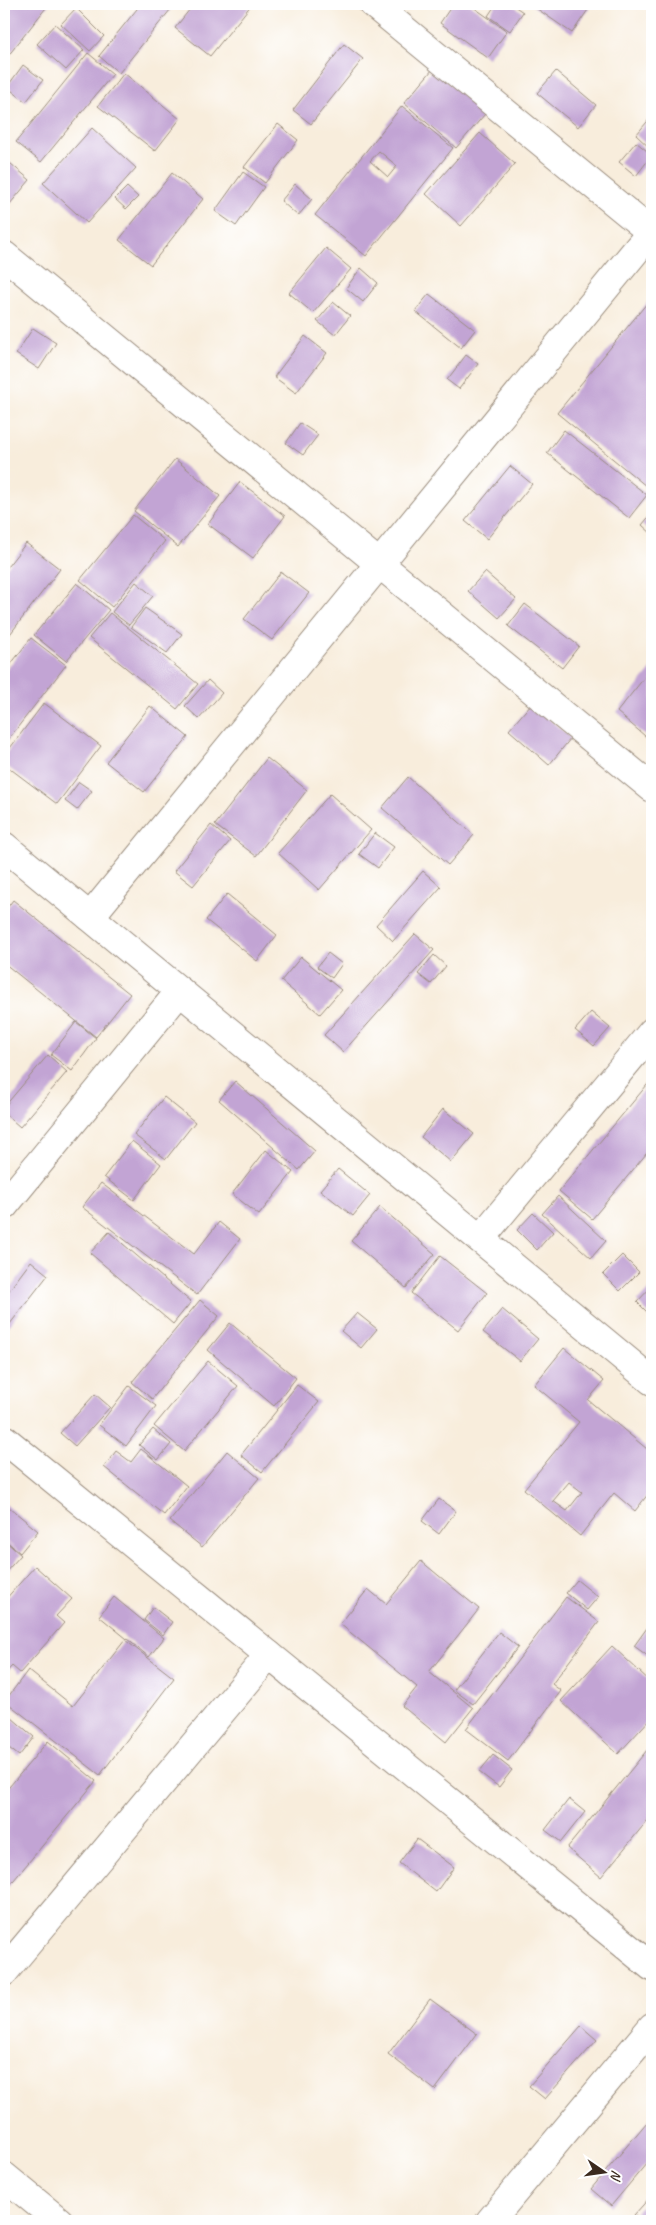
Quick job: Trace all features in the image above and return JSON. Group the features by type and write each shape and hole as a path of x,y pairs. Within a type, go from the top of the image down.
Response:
{"street":[{"path":"90,917 652,232 373,4"},
{"path":"4,255 652,788"},
{"path":"4,846 652,1381"},
{"path":"4,1206 180,991"},
{"path":"480,1239 652,1032"},
{"path":"4,1439 652,1967"},
{"path":"4,1972 269,1655"},
{"path":"490,2221 652,2027"},
{"path":"4,2176 59,2221"}],"building":[{"path":"4,4 49,4 4,61"},
{"path":"141,4 175,4 119,73 99,56"},
{"path":"194,4 252,4 210,56 175,28"},
{"path":"453,4 469,4 507,31 488,58 440,23"},
{"path":"496,4 511,4 523,12 510,31 488,16"},
{"path":"530,4 592,4 572,33"},
{"path":"76,8 104,36 90,51 61,24"},
{"path":"55,24 84,50 66,70 37,44"},
{"path":"344,44 363,59 311,124 293,110"},
{"path":"88,53 113,74 41,162 16,142"},
{"path":"23,65 43,80 26,102 7,87"},
{"path":"433,69 485,114 456,148 404,103"},
{"path":"556,71 596,105 578,127 537,93"},
{"path":"124,73 180,119 155,151 98,106"},
{"path":"402,106 453,148 366,256 315,215","holes":["379,151 397,166 388,177 370,161"]},
{"path":"652,116 652,150 636,135"},
{"path":"278,124 298,140 265,183 244,167"},
{"path":"92,128 136,168 87,223 43,183"},
{"path":"480,133 515,164 461,226 426,194"},
{"path":"636,142 652,155 636,176 619,162"},
{"path":"4,158 30,180 4,211"},
{"path":"243,172 264,187 236,226 215,211"},
{"path":"172,173 203,199 151,265 119,240"},
{"path":"295,184 312,199 298,216 281,201"},
{"path":"127,187 138,197 126,209 115,199"},
{"path":"326,248 351,269 313,313 289,293"},
{"path":"361,268 378,283 363,302 346,288"},
{"path":"429,294 475,330 461,348 415,311"},
{"path":"652,297 652,491 557,413"},
{"path":"333,302 350,316 335,335 317,321"},
{"path":"33,328 56,343 39,369 16,354"},
{"path":"305,336 327,353 296,393 274,377"},
{"path":"466,355 478,364 459,389 447,380"},
{"path":"300,423 318,435 303,455 286,443"},
{"path":"564,430 647,495 629,518 547,453"},
{"path":"175,459 220,496 178,547 134,511"},
{"path":"510,466 532,484 487,539 465,521"},
{"path":"240,482 285,516 253,558 208,524"},
{"path":"652,513 652,534 642,525"},
{"path":"133,515 165,541 112,607 80,580"},
{"path":"26,543 60,569 4,642 4,571"},
{"path":"281,572 309,593 272,640 244,619"},
{"path":"485,572 516,599 499,618 468,591"},
{"path":"136,582 153,596 129,625 112,612"},
{"path":"77,583 109,610 66,661 34,635"},
{"path":"525,604 579,646 562,668 508,626"},
{"path":"145,608 182,634 167,653 131,627"},
{"path":"110,613 198,684 177,709 89,638"},
{"path":"31,638 66,665 7,741 4,738 4,673"},
{"path":"652,668 652,742 617,712"},
{"path":"208,680 222,693 199,719 185,706"},
{"path":"44,703 101,746 57,804 4,764 4,756"},
{"path":"531,704 571,738 549,765 509,730"},
{"path":"150,706 188,737 144,792 106,762"},
{"path":"267,758 307,790 256,856 215,825"},
{"path":"408,777 474,835 448,865 382,808"},
{"path":"79,782 92,791 77,810 65,801"},
{"path":"330,794 371,830 319,890 278,853"},
{"path":"211,825 230,841 193,886 174,871"},
{"path":"375,833 394,847 378,868 359,854"},
{"path":"423,871 441,887 393,941 376,925"},
{"path":"227,894 277,935 257,961 206,920"},
{"path":"13,900 130,994 96,1037 4,963 4,912"},
{"path":"415,934 434,950 343,1052 324,1035"},
{"path":"328,953 342,964 332,978 317,967"},
{"path":"434,955 446,966 431,984 418,974"},
{"path":"301,957 341,990 320,1014 281,981"},
{"path":"591,1012 610,1028 594,1046 575,1030"},
{"path":"76,1022 96,1038 72,1071 51,1055"},
{"path":"48,1055 67,1072 20,1127 4,1113 4,1107"},
{"path":"652,1079 652,1147 592,1219 559,1191"},
{"path":"235,1081 315,1151 299,1170 219,1100"},
{"path":"164,1097 195,1122 166,1159 134,1135"},
{"path":"443,1109 474,1134 451,1162 421,1137"},
{"path":"132,1141 161,1164 134,1200 104,1177"},
{"path":"266,1150 293,1172 259,1215 232,1194"},
{"path":"338,1169 370,1195 353,1216 320,1190"},
{"path":"101,1183 194,1254 219,1222 240,1239 197,1295 82,1207"},
{"path":"558,1196 606,1241 591,1258 542,1214"},
{"path":"380,1207 435,1254 406,1288 351,1241"},
{"path":"533,1213 553,1232 537,1250 517,1230"},
{"path":"109,1232 191,1302 173,1324 90,1253"},
{"path":"622,1255 639,1272 620,1291 603,1274"},
{"path":"440,1256 487,1293 458,1330 411,1293"},
{"path":"31,1261 48,1275 6,1329 4,1328 4,1297"},
{"path":"652,1286 652,1317 637,1302"},
{"path":"200,1300 219,1316 152,1399 132,1382"},
{"path":"502,1309 538,1339 520,1361 483,1332"},
{"path":"357,1313 377,1329 361,1348 341,1331"},
{"path":"230,1323 296,1378 274,1406 208,1350"},
{"path":"564,1348 604,1381 588,1400 647,1449 652,1443 652,1489 635,1511 614,1493 580,1536 524,1489 579,1422 534,1385","holes":["569,1482 582,1492 567,1511 553,1501"]},
{"path":"208,1361 238,1386 184,1451 154,1426"},
{"path":"297,1385 319,1402 262,1472 241,1455"},
{"path":"129,1386 156,1406 126,1446 99,1425"},
{"path":"95,1394 110,1407 75,1446 60,1433"},
{"path":"153,1429 171,1444 158,1460 139,1445"},
{"path":"141,1449 187,1486 164,1515 104,1467 116,1451 131,1462"},
{"path":"227,1451 259,1478 202,1547 170,1521"},
{"path":"439,1499 456,1511 439,1534 422,1521"},
{"path":"4,1503 38,1531 20,1553 4,1539"},
{"path":"4,1540 21,1555 4,1574"},
{"path":"421,1561 479,1609 429,1672 473,1708 446,1742 402,1706 417,1687 340,1624 368,1589 386,1604"},
{"path":"35,1566 72,1599 56,1616 64,1623 20,1673 12,1666 4,1675 4,1601"},
{"path":"577,1580 598,1597 587,1610 566,1593"},
{"path":"114,1597 164,1638 149,1657 99,1616"},
{"path":"566,1597 599,1622 552,1684 561,1691 508,1761 466,1729"},
{"path":"153,1607 172,1622 163,1635 144,1620"},
{"path":"652,1621 652,1659 634,1646"},
{"path":"499,1632 518,1647 473,1704 454,1690"},
{"path":"125,1640 174,1678 100,1775 5,1701 28,1670 73,1706"},
{"path":"612,1646 652,1683 652,1717 618,1754 561,1701"},
{"path":"4,1711 34,1737 19,1756 4,1744"},
{"path":"48,1741 96,1781 4,1892 4,1793"},
{"path":"652,1744 652,1815 601,1877 567,1848"},
{"path":"493,1755 512,1770 499,1787 479,1772"},
{"path":"569,1799 585,1812 561,1842 545,1830"},
{"path":"417,1839 454,1867 436,1892 399,1863"},
{"path":"430,1999 477,2034 435,2090 388,2054"},
{"path":"581,2026 597,2040 545,2099 529,2086"},
{"path":"652,2116 652,2157 611,2206 591,2189"},
{"path":"652,2195 652,2221 641,2221 634,2215"}]}
